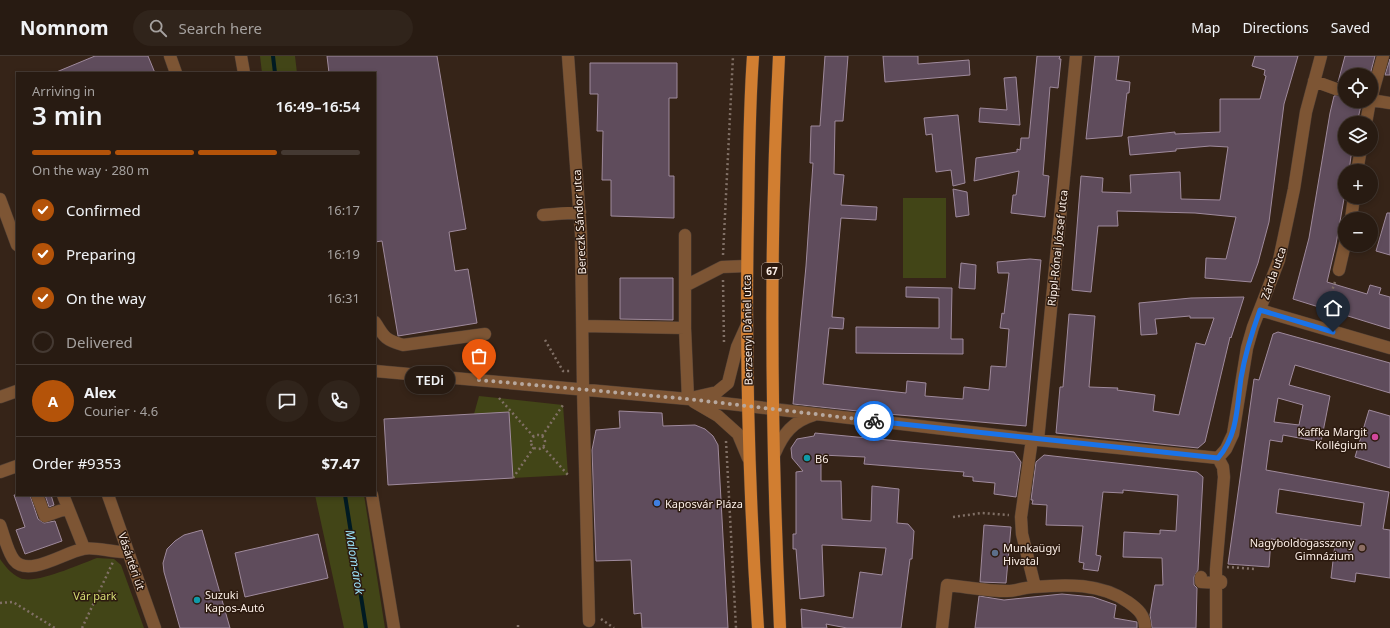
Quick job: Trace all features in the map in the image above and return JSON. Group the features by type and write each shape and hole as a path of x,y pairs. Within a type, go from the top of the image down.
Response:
{"main road":[{"name":"Berzsenyi Dániel utca","path":"753,56 746,266 746,327 749,406 748,458 758,628"},
{"name":"67","path":"779,56 772,229 772,321 774,453 780,628"}],"street":[{"path":"170,56 176,72"},
{"path":"241,56 244,72"},
{"name":"Bereczk Sándor utca","path":"568,56 580,212 583,326 582,389 589,621"},
{"name":"Rippl-Rónai József utca","path":"1035,586 1022,534 1021,517 1035,439 1076,56"},
{"name":"Zárda utca","path":"1218,458 1226,449 1233,434 1247,348 1279,260 1287,228 1306,112 1321,56"},
{"path":"1378,74 1383,56"},
{"path":"1314,81 1336,89"},
{"path":"1378,101 1390,103"},
{"path":"0,199 16,242"},
{"path":"543,215 580,212"},
{"path":"685,235 685,328 688,399"},
{"path":"1339,270 1343,252"},
{"path":"685,286 722,267 746,266"},
{"path":"1260,310 1390,348"},
{"path":"376,324 381,334 390,342 403,345 486,334"},
{"path":"583,326 685,328"},
{"path":"688,399 717,392 728,383 737,347 746,327"},
{"path":"376,371 688,399 1035,439 1218,458 1223,467 1224,477 1216,628"},
{"path":"0,397 16,391"},
{"path":"688,399 718,416 731,427 738,434 748,458"},
{"path":"774,453 787,431 799,421 815,414"},
{"path":"0,472 16,466"},
{"path":"37,496 45,516 68,508"},
{"path":"63,496 84,548"},
{"name":"Vásártéri út","path":"108,496 123,552 155,628"},
{"path":"372,496 394,628"},
{"path":"0,525 14,559 22,566 31,567 84,548 123,552"},
{"path":"1201,577 1201,582 1218,580"},
{"path":"942,628 947,585 1002,591 1016,591 1035,586 1084,585 1106,590 1139,609 1145,624"}],"path":[{"path":"724,349 722,267 733,56"},
{"path":"1319,327 1339,270"},
{"path":"545,340 563,371 583,373"},
{"path":"499,398 534,437"},
{"path":"534,437 542,436 563,405"},
{"path":"731,427 726,433 736,628"},
{"path":"542,436 545,441 543,447"},
{"path":"534,437 531,442 534,448"},
{"path":"534,448 539,449 543,447"},
{"path":"543,447 568,475"},
{"path":"513,478 534,448"},
{"path":"953,517 982,513 1021,517"},
{"path":"82,628 123,552"},
{"path":"1223,566 1255,569"},
{"path":"0,602 13,602 55,628"}],"green space":[{"path":"260,56 295,56 297,72 262,72"},
{"path":"903,198 946,198 946,278 903,278"},
{"path":"479,396 563,405 568,475 513,478 474,414"},
{"path":"315,496 364,496 385,628 344,628"},
{"name":"Vár park","path":"97,558 114,559 121,565 144,628 0,628 0,559 6,567 20,578 36,579 69,569"}],"building":[{"path":"95,56 148,56 155,72 56,72"},
{"path":"327,56 437,56 466,229 449,232 455,271 468,269 477,323 398,336 382,241 376,242 376,72 329,72"},
{"path":"825,56 848,56 843,121 835,121 834,174 844,175 841,205 877,207 876,220 841,218 832,317 844,318 843,329 829,328 823,384 906,393 907,381 926,383 925,396 963,399 964,387 989,390 991,366 1006,367 1009,329 1000,328 1002,313 1004,314 1009,273 998,273 997,262 1030,259 1041,260 1026,426 793,404 806,266 813,163 810,163 811,126 820,126"},
{"path":"883,56 918,56 918,64 969,60 970,75 885,82"},
{"path":"1037,56 1060,56 1059,59 1061,59 1058,88 1050,87 1043,175 1049,176 1045,217 1011,213 1013,195 1016,195 1019,171 974,181 976,158 1017,152 1017,149 1020,150 1021,138 1029,138"},
{"path":"1095,56 1119,56 1116,80 1130,82 1129,93 1127,93 1122,136 1086,139"},
{"path":"1255,56 1298,56 1284,104 1269,222 1258,263 1251,282 1205,278 1206,258 1226,259 1236,217 1195,213 1117,211 1118,226 1098,226 1091,292 1072,290 1081,176 1103,178 1102,192 1131,193 1130,175 1180,172 1181,199 1220,200 1228,147 1210,146 1130,155 1128,137 1175,132 1175,134 1220,132 1220,99 1260,99 1266,76 1264,75 1265,70 1252,66"},
{"path":"1345,56 1375,56 1372,68 1342,68"},
{"path":"1390,59 1390,75 1385,75"},
{"path":"590,63 677,63 677,98 669,98 669,176 674,176 674,218 611,216 611,180 602,180 603,131 597,131 598,94 590,94"},
{"path":"1016,77 1020,125 979,122 980,108 1007,110 1004,78"},
{"path":"1338,95 1338,108 1360,108 1359,116 1338,116 1338,156 1351,156 1350,164 1338,164 1338,204 1343,204 1342,212 1338,212 1338,233 1327,282 1367,294 1370,285 1381,288 1379,294 1390,297 1390,329 1293,299 1309,238 1334,96"},
{"path":"958,115 965,183 953,186 951,170 936,172 932,134 926,135 924,118"},
{"path":"953,189 967,192 969,215 956,217"},
{"path":"1387,213 1390,213 1390,255 1378,252 1378,244"},
{"path":"961,263 976,265 975,289 959,288"},
{"path":"620,278 673,278 673,320 620,319"},
{"path":"906,287 952,288 951,339 963,339 963,354 856,353 856,327 939,328 939,298 906,297"},
{"path":"1244,297 1231,338 1230,337 1205,442 1198,448 1056,433 1060,387 1063,387 1069,314 1095,316 1089,387 1118,388 1117,390 1155,395 1153,411 1179,415 1196,343 1205,345 1214,318 1190,318 1190,316 1155,319 1157,334 1141,335 1139,303 1191,298"},
{"path":"1278,332 1390,363 1390,393 1295,365 1289,385 1330,396 1321,442 1283,435 1282,442 1270,440 1266,470 1389,492 1383,529 1390,530 1390,578 1356,573 1355,582 1331,578 1335,544 1293,538 1292,542 1271,539 1269,567 1228,564 1254,379 1259,380 1273,334","holes":["1278,398 1303,405 1299,425 1274,422","1279,489 1364,503 1361,526 1276,513"]},
{"name":"Kaffka Margit Kollégium","path":"1369,410 1390,416 1390,468 1355,457"},
{"name":"Kaposvár Pláza","path":"619,411 662,413 663,426 695,425 705,429 713,436 718,445 728,628 642,628 641,613 634,614 631,560 596,561 592,450 596,430 620,428"},
{"path":"509,412 513,478 388,485 384,419"},
{"path":"815,433 1014,452 1021,462 1016,497 994,494 995,483 973,481 973,477 963,476 964,472 864,464 865,457 821,455 821,481 841,481 842,519 871,521 872,486 899,489 897,523 908,524 914,531 912,559 910,559 901,628 847,628 826,624 827,628 802,628 801,609 853,618 860,572 882,575 886,548 822,545 824,596 800,599 796,549 793,549 793,534 796,534 796,472 803,471 792,458 791,448 797,439 814,436"},
{"path":"1044,455 1197,472 1203,477 1198,570 1194,577 1194,585 1197,588 1196,628 1152,628 1150,615 1155,585 1163,585 1162,558 1123,557 1124,532 1160,534 1160,530 1176,531 1178,495 1123,490 1123,493 1103,492 1096,555 1101,556 1098,571 1083,569 1084,563 1079,562 1083,526 1046,525 1047,505 1032,504 1033,500 1031,500 1036,462"},
{"path":"14,495 30,496 38,519 44,523 55,521 62,541 25,554 16,530 25,527"},
{"path":"45,496 51,496 54,505 49,507"},
{"name":"Munkaügyi Hivatal","path":"984,525 1011,527 1006,583 980,582"},
{"name":"Suzuki Kapos-Autó","path":"202,530 230,628 180,628 164,572 163,563 167,549 184,535"},
{"path":"318,534 328,578 245,597 235,553"},
{"path":"1062,594 1093,597 1116,605 1114,618 1137,622 1137,628 975,628 979,596 1004,600"}],"waterway":[{"name":"Malom-árok","path":"273,56 275,72"},
{"name":"Malom-árok","path":"345,496 366,628"}],"way so far":[{"path":"479,380 688,399 874,421"}],"place":[{"name":"TEDi","path":"479,380"},
{"name":"Kaffka Margit Kollégium","path":"1375,437"},
{"name":"B6","path":"807,458"},
{"name":"Kaposvár Pláza","path":"657,503"},
{"name":"Nagyboldogasszony Gimnázium","path":"1362,548"},
{"name":"Munkaügyi Hivatal","path":"995,553"},
{"name":"Suzuki Kapos-Autó","path":"197,600"}],"route":[{"path":"874,421 1038,440 1218,458 1226,449 1233,434 1247,348 1260,310 1333,332"}]}
